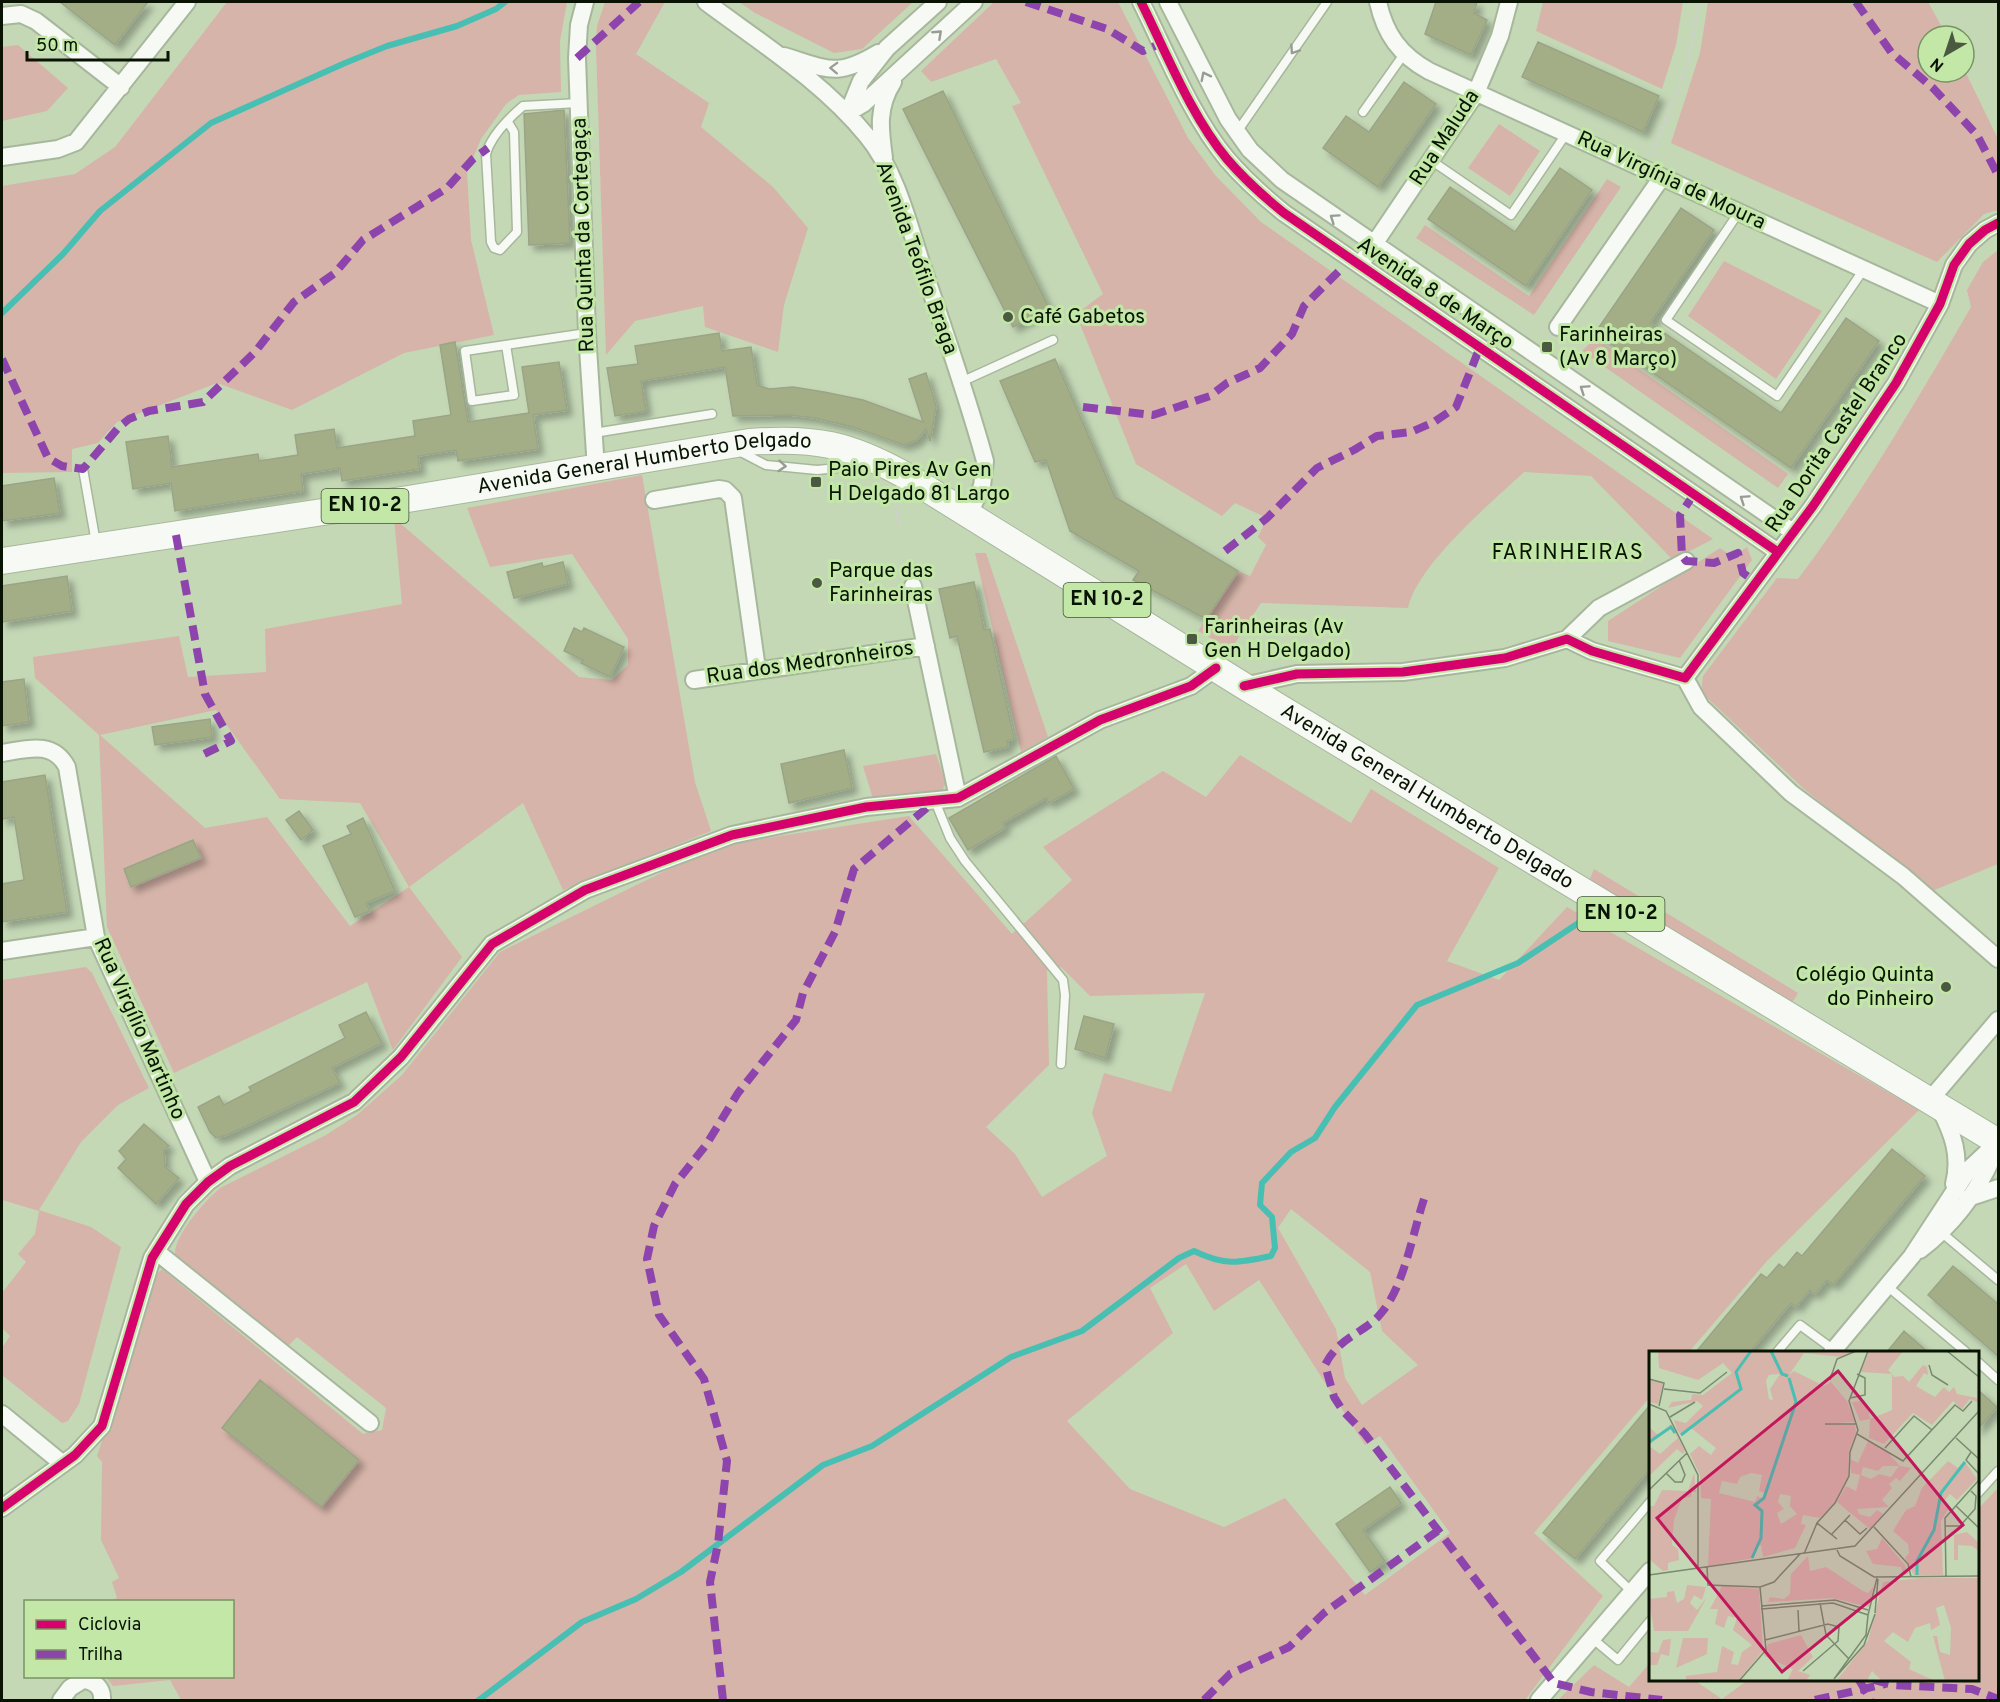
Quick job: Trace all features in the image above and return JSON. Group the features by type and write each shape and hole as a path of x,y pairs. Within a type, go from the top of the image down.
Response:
{"main road":[{"name":"Avenida General Humberto Delgado","path":"2,561 596,469 728,446 792,439 832,444 890,466 1244,686 1998,1142"}],"street":[{"path":"2,157 72,145 81,137 187,2"},
{"name":"Rua Quinta da Cortegaça","path":"585,2 577,38 587,333 596,469"},
{"name":"Avenida Teófilo Braga","path":"706,2 848,113 869,138 885,164 901,202 985,461 982,486 969,514"},
{"path":"848,113 861,81 887,48 938,2"},
{"path":"848,113 863,104 974,2"},
{"name":"Avenida 8 de Março","path":"1141,2 1206,129 1226,158 1254,189 1284,213 1778,552"},
{"name":"Avenida 8 de Março","path":"1168,2 1237,132 1250,150 1282,180 1374,246 1793,532"},
{"name":"Rua Virgínia de Moura","path":"1378,2 1386,30 1404,54 1429,71 1940,304"},
{"name":"Rua Maluda","path":"1360,265 1476,93 1500,36 1509,2"},
{"path":"2,16 21,15 36,21 121,87"},
{"path":"774,54 831,70 854,67 887,48"},
{"path":"885,164 880,112 886,93 903,66"},
{"path":"1558,327 1662,177"},
{"name":"Rua Dorita Castel Branco","path":"1685,678 1793,532 1896,383 1940,304 1954,265 1969,244 1985,230 1998,223"},
{"path":"654,500 719,489 725,490 733,498 757,669"},
{"path":"1244,686 1297,674 1403,672 1494,659 1567,639 1599,608 1686,561"},
{"path":"913,586 958,798"},
{"path":"1567,639 1592,651 1685,678 1701,707 1791,793 1903,876 1998,959"},
{"name":"Rua dos Medronheiros","path":"694,680 926,646"},
{"path":"2,1508 63,1464 86,1445 102,1426 152,1258 186,1204 208,1182 230,1166 354,1102 401,1057 492,944 585,890 732,835 866,807 958,798 1100,720 1191,686 1216,668"},
{"name":"Rua Virgílio Martinho","path":"2,753 41,748 55,752 63,760 70,776 96,937 208,1182"},
{"path":"2,951 96,937"},
{"path":"1960,1196 1959,1165 1952,1132 1934,1103 1998,1020"},
{"path":"1912,1256 1942,1233 1960,1196 1969,1168 1998,1142"},
{"path":"1833,1351 1960,1196 1998,1188"},
{"path":"157,1252 370,1423"},
{"path":"2,1414 63,1464"},
{"path":"1539,1701 1649,1572"},
{"path":"61,1701 70,1688 83,1680 96,1684 101,1690 102,1701"}],"lane":[{"path":"1237,132 1327,2"},
{"path":"1363,112 1404,54"},
{"path":"508,122 514,132 517,232 500,250 494,248 490,242 486,154 490,144 508,122 523,106 579,103"},
{"path":"1432,161 1511,214 1566,134"},
{"path":"1739,212 1666,320 1777,396 1864,269"},
{"path":"506,345 514,395 472,401 465,351 587,333"},
{"path":"961,382 1053,340"},
{"path":"594,433 712,414"},
{"path":"83,469 97,547"},
{"path":"934,801 950,838 964,861 1063,980 1065,995 1061,1064"},
{"path":"1942,1233 1998,1280"},
{"path":"1887,1286 1964,1351"},
{"path":"1779,1351 1800,1325 1833,1351"},
{"path":"1979,1364 1998,1380"},
{"path":"1979,1491 1998,1472"},
{"path":"1632,1592 1600,1561 1649,1503"},
{"path":"1593,1639 1618,1660 1649,1622"}],"path":[{"path":"1646,170 1688,63 1699,2"},
{"path":"890,466 884,488 896,496 900,528"}],"shaded area":[{"path":"227,2 567,2 560,41 561,92 519,95 506,104 481,139 467,172 471,240 494,335 404,353 292,410 217,383 117,422 98,443 72,449 72,472 2,473 2,186 75,174 115,147"},
{"path":"605,2 665,2 636,54 709,103 701,127 773,187 808,228 784,305 778,352 705,327 703,306 635,321 606,355 596,46 597,26"},
{"path":"739,2 913,2 862,49 834,53 755,13"},
{"path":"994,2 1118,2 1188,138 1215,175 1261,222 1713,539 1673,560 1591,476 1524,472 1475,517 1440,554 1414,591 1408,608 1261,603 1231,649 1198,631 1238,571 1250,576 1266,545 1258,537 1267,518 1235,503 1222,516 1136,464 1076,314 1103,294 1012,106 1021,103 996,59 931,82 921,71"},
{"path":"1543,2 1683,2 1676,45 1662,89 1536,31"},
{"path":"1708,2 1928,2 1940,24 1916,24 1916,84 1971,84 1998,139 1998,210 1984,214 1937,262 1671,143 1700,53"},
{"path":"18,45 68,88 47,111 2,121 2,47"},
{"path":"1499,124 1540,151 1510,196 1468,168"},
{"path":"1607,179 1621,187 1534,315 1416,238 1425,225 1529,296"},
{"path":"1998,250 1998,864 1932,891 1804,789 1701,692 1703,676 1777,578 1798,579 1845,513 1910,411 1971,307 1967,290 1983,262"},
{"path":"1724,261 1822,311 1776,379 1688,316"},
{"path":"1595,338 1788,474 1778,488 1582,351"},
{"path":"642,475 695,782 711,831 563,890 523,803 409,887 462,957 393,1050 367,982 174,1073 107,927 99,735 35,678 33,657 179,636 188,677 266,672 265,629 402,604 394,518 579,677 612,680 628,665 628,639 572,554 490,567 467,508","holes":["216,710 280,799 360,803 409,887 350,926 267,817 205,828 100,735"]},
{"path":"1747,547 1752,560 1680,658 1608,641 1608,621 1720,548 1733,557"},
{"path":"975,553 986,553 1048,737 1021,752"},
{"path":"936,754 946,783 941,792 873,799 863,766"},
{"path":"1240,755 1351,823 1371,789 1499,868 1447,961 1499,980 1567,907 1919,1110 1767,1261 1690,1351 1649,1351 1649,1398 1534,1533 1603,1596 1525,1700 181,1700 170,1680 113,1686 107,1678 234,1678 234,1600 112,1600 117,1598 112,1582 119,1578 101,1540 102,1462 97,1456 156,1275 162,1269 363,1434 382,1430 386,1408 297,1337 287,1347 175,1255 176,1247 185,1228 206,1201 220,1188 326,1135 357,1115 402,1075 500,952 716,846 909,816 1012,934 1072,880 1043,847 1163,771 1206,797","holes":["1061,967 1090,996 1205,993 1171,1092 1104,1073 1092,1113 1107,1156 1042,1197 1015,1154 986,1127 1049,1065 1047,970","1291,1209 1370,1272 1382,1331 1418,1365 1362,1405 1345,1378 1336,1329 1278,1228","1186,1264 1214,1311 1259,1280 1365,1445 1380,1436 1450,1533 1365,1595 1285,1498 1224,1527 1130,1489 1067,1421 1173,1333 1150,1288"]},
{"path":"1594,869 1798,993 1792,1003 1589,881"},
{"path":"86,967 92,973 149,1088 118,1105 81,1142 39,1210 91,1227 121,1247 79,1404 68,1421 62,1423 2,1375 2,1348 10,1336 2,1328 2,1293 26,1262 18,1254 35,1234 39,1211 2,1200 2,980"},
{"path":"1998,1488 1998,1700 1558,1700 1594,1665 1629,1687 1649,1664 1649,1681 1695,1681 1722,1699 1747,1681 1979,1681 1979,1508"}],"building":[{"path":"60,2 148,2 115,45"},
{"path":"1436,2 1477,2 1474,13 1487,20 1471,55 1425,34"},
{"path":"1538,42 1659,96 1643,132 1522,77"},
{"path":"1404,82 1436,104 1378,187 1323,148 1346,116 1369,132"},
{"path":"943,91 1049,308 1013,327 903,109"},
{"path":"564,110 570,243 529,245 524,114"},
{"path":"1560,168 1592,190 1526,286 1428,219 1450,187 1515,232"},
{"path":"1681,208 1714,230 1650,323 1781,413 1846,318 1879,341 1791,468 1595,333"},
{"path":"719,333 722,351 751,347 757,385 769,389 793,387 863,400 923,422 909,379 926,373 936,406 930,441 926,429 917,440 904,445 853,427 815,418 790,415 733,416 725,367 641,381 646,411 615,416 607,368 638,364 635,346"},
{"path":"455,342 468,422 529,413 522,367 559,362 567,410 533,415 538,449 458,461 456,450 418,456 420,469 342,481 340,468 301,474 303,491 175,511 171,483 133,489 126,442 168,436 172,467 258,454 259,461 298,455 295,435 334,429 337,448 415,436 413,421 451,415 440,345"},
{"path":"1055,359 1115,497 1238,571 1206,619 1133,580 1139,571 1070,531 1046,460 1035,462 1000,381"},
{"path":"54,478 60,513 2,521 2,486"},
{"path":"563,562 568,584 514,598 507,572 542,563 543,567"},
{"path":"67,576 72,611 2,622 2,586"},
{"path":"974,582 984,630 990,629 1014,739 1007,741 1008,747 984,752 957,636 950,638 939,589"},
{"path":"574,628 582,632 584,628 624,647 610,677 581,663 583,660 564,651"},
{"path":"24,679 29,722 2,726 2,682"},
{"path":"210,719 212,737 155,745 152,727"},
{"path":"844,750 852,788 789,803 781,764"},
{"path":"1056,756 1074,789 1049,803 1046,798 1003,823 1005,828 968,850 949,818"},
{"path":"45,775 67,912 2,922 2,884 24,880 14,817 2,819 2,782"},
{"path":"299,811 313,830 301,840 286,820"},
{"path":"363,818 395,891 366,903 370,911 355,917 323,846 351,834 347,826"},
{"path":"193,840 201,858 131,887 124,869"},
{"path":"366,1012 382,1043 332,1068 340,1083 227,1135 216,1138 210,1132 198,1107 219,1096 224,1105 251,1091 249,1087 345,1038 339,1025"},
{"path":"1084,1016 1114,1024 1105,1058 1075,1049"},
{"path":"144,1124 169,1146 164,1150 165,1167 179,1178 156,1204 118,1168 126,1159 119,1151"},
{"path":"1892,1149 1925,1176 1833,1285 1827,1280 1815,1294 1810,1290 1796,1307 1791,1303 1751,1351 1697,1351 1761,1274 1767,1278 1779,1264 1784,1268 1797,1252 1802,1256"},
{"path":"1953,1266 1998,1304 1998,1356 1928,1295"},
{"path":"1904,1331 1927,1351 1888,1351"},
{"path":"260,1380 359,1460 321,1507 222,1428"},
{"path":"1979,1391 1997,1407 1979,1428"},
{"path":"1649,1406 1649,1470 1575,1559 1543,1533"},
{"path":"1390,1487 1401,1503 1363,1530 1385,1561 1370,1572 1336,1524"}],"waterway":[{"path":"2,313 63,254 100,211 211,123 345,63 387,46 457,26 496,9 505,2"},
{"path":"479,1700 582,1622 636,1599 681,1572 823,1465 872,1446 1011,1357 1082,1331 1179,1258 1194,1251 1214,1259 1232,1262 1271,1256 1275,1248 1272,1217 1260,1205 1262,1183 1291,1152 1315,1138 1335,1107 1417,1005 1518,963 1589,916"}],"marked path":[{"path":"577,58 639,2"},
{"path":"1026,2 1107,29 1143,51 1162,43"},
{"path":"1856,2 1891,52 1933,88 1977,135 1998,175"},
{"path":"2,359 48,458 62,466 83,469 119,427 129,419 149,411 203,402 255,352 294,302 335,273 363,240 447,188 473,159 488,148"},
{"path":"1083,407 1153,415 1210,396 1227,383 1260,368 1292,334 1304,306 1339,271"},
{"path":"1225,551 1267,518 1317,468 1377,436 1411,432 1434,422 1456,407 1480,347"},
{"path":"1694,494 1680,515 1682,556 1686,561 1714,563 1738,553 1743,573 1756,582"},
{"path":"176,535 205,694 231,741 204,754"},
{"path":"723,1700 710,1582 718,1544 727,1461 704,1379 659,1315 647,1259 654,1226 675,1184 706,1145 738,1093 796,1020 803,993 835,932 854,869 935,801"},
{"path":"1424,1199 1402,1274 1390,1301 1375,1319 1338,1347 1325,1365 1334,1397 1343,1411 1365,1434 1554,1683 1591,1692 1662,1700"},
{"path":"1204,1700 1230,1674 1289,1647 1324,1613 1439,1530"},
{"path":"1860,1681 1871,1700"},
{"path":"1878,1681 1893,1685 1972,1689 1998,1699"},
{"path":"1815,1700 1885,1684"}],"cycle path":[{"path":"1141,2 1180,83 1214,142 1247,180 1284,213 1778,552"},
{"path":"1244,686 1297,674 1403,672 1505,658 1567,639 1592,651 1685,678 1813,506 1896,383 1940,304 1954,265 1969,244 1985,230 1998,223"},
{"path":"2,1508 75,1455 102,1426 152,1258 186,1204 208,1182 230,1166 354,1102 401,1057 492,944 585,890 732,835 866,807 958,798 1100,720 1191,686 1216,668"}],"place":[{"name":"Café Gabetos","path":"1008,317"},
{"name":"Farinheiras (Av 8 Março)","path":"1547,347"},
{"name":"Paio Pires Av Gen H Delgado 81 Largo","path":"816,482"},
{"name":"Parque das Farinheiras","path":"817,583"},
{"name":"Farinheiras (Av Gen H Delgado)","path":"1192,639"},
{"name":"Colégio Quinta do Pinheiro","path":"1946,987"}],"district":[{"name":"FARINHEIRAS","path":"1568,553"}]}
